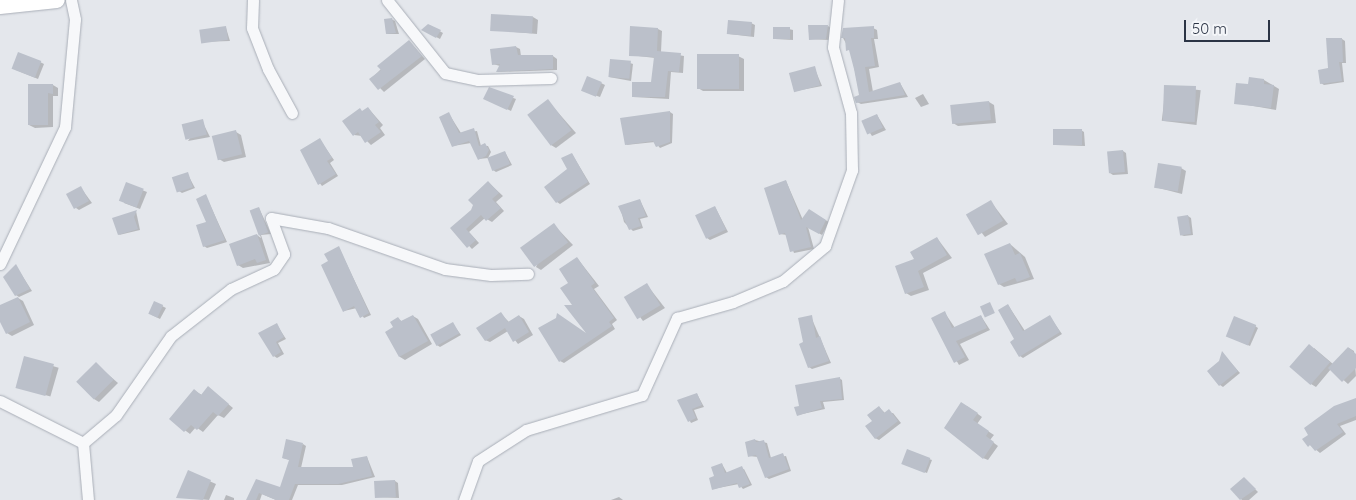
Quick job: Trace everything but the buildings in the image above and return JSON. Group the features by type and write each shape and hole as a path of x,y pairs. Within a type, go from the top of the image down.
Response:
{"main road":[{"path":"0,6 57,0"}],"street":[{"path":"0,264 65,127 75,19 71,0"},
{"path":"253,0 252,28 268,69 292,113"},
{"path":"387,0 445,73 478,80 551,78"},
{"path":"464,500 478,460 526,430 642,395 677,318 733,302 783,281 825,246 852,170 850,113 833,47 838,0"},
{"path":"83,443 116,415 171,336 231,289 274,268 284,254 271,218 328,228 444,269 491,275 528,274"},
{"path":"0,401 83,443"},
{"path":"83,443 88,500"}]}
